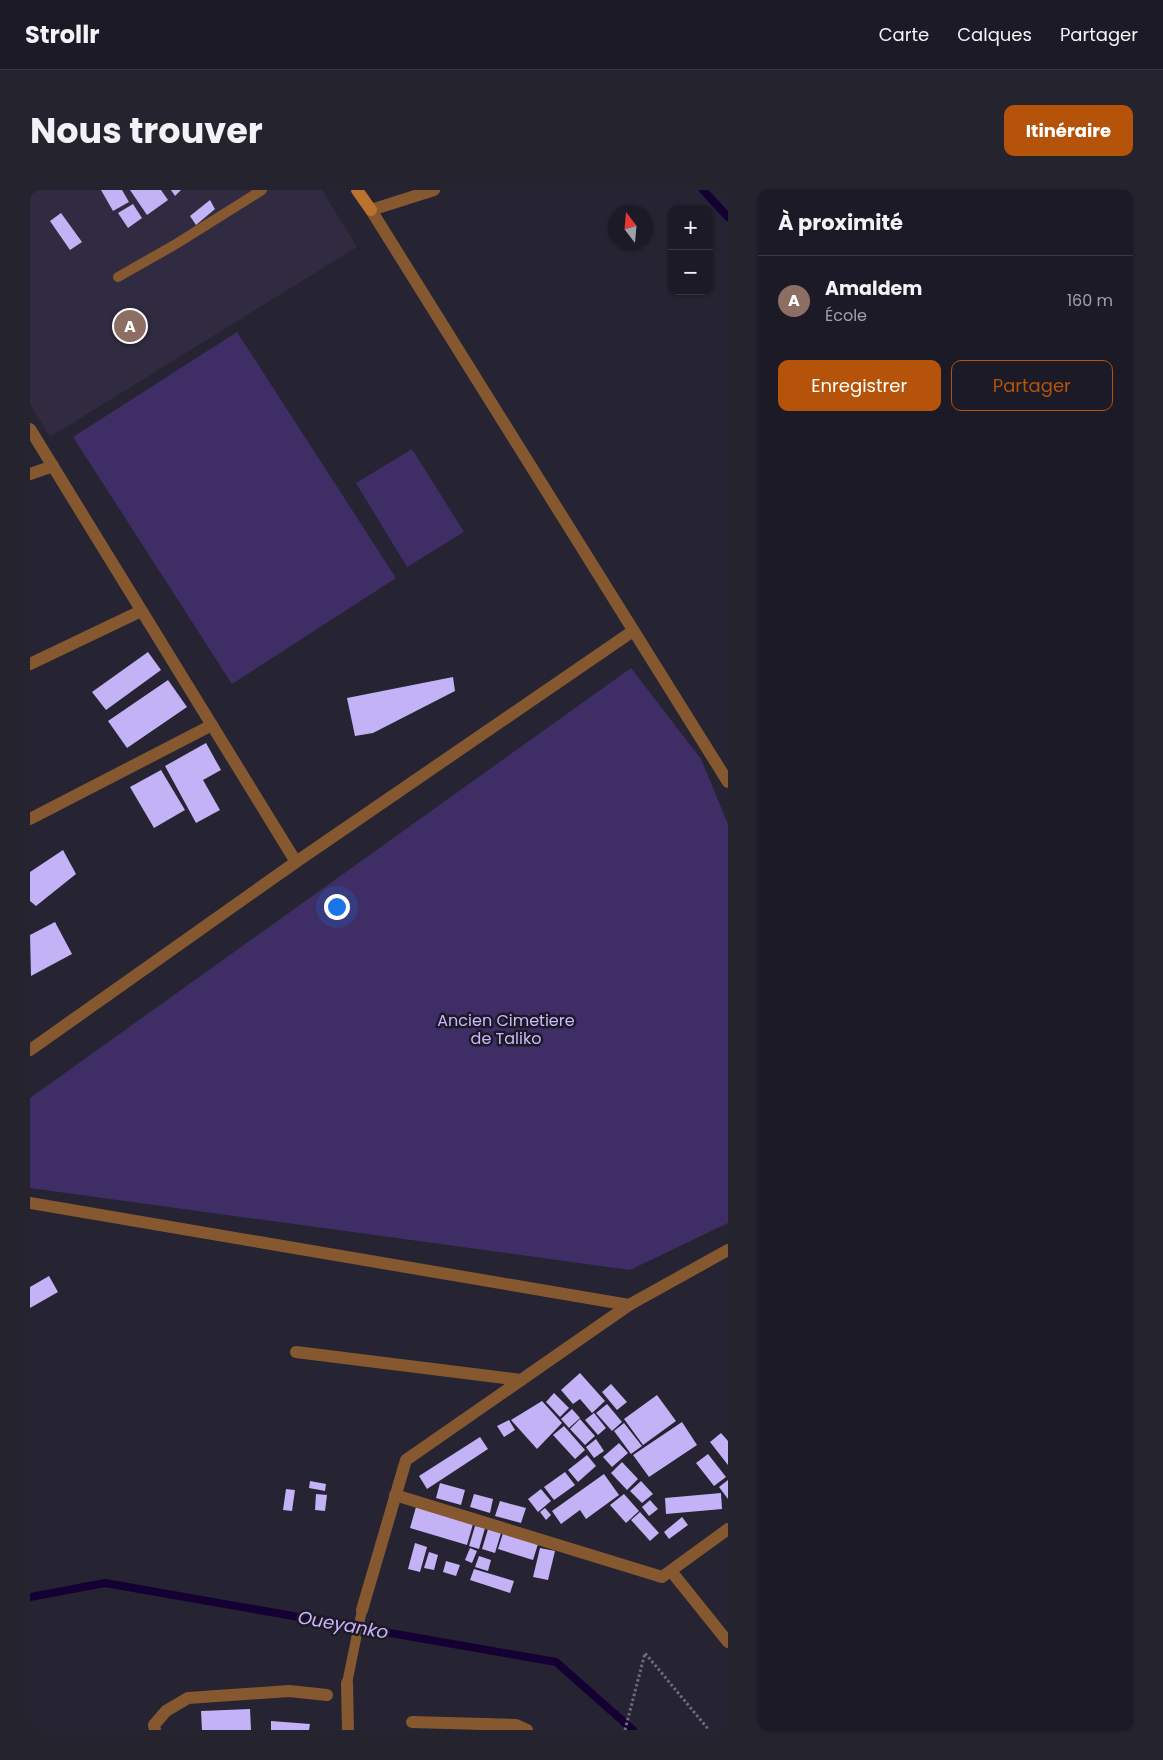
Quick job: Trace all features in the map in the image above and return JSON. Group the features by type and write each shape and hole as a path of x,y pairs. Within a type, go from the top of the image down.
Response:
{"street":[{"path":"357,190 728,782"},
{"path":"371,210 434,190"},
{"path":"30,429 296,862"},
{"path":"30,474 52,466"},
{"path":"30,664 141,611"},
{"path":"30,1050 296,862 633,631"},
{"path":"30,818 212,725"},
{"path":"30,1203 629,1305"},
{"path":"362,1610 406,1460 629,1305 728,1250"},
{"path":"296,1352 521,1380"},
{"path":"395,1495 662,1577 728,1529"},
{"path":"672,1571 728,1642"},
{"path":"347,1683 348,1730"},
{"path":"155,1730 154,1725 166,1711 188,1698 289,1691 327,1695"},
{"path":"412,1722 516,1725 527,1730"}],"lane":[{"path":"118,278 262,190"},
{"path":"347,1683 362,1610"}],"path":[{"path":"625,1730 645,1653 709,1730"}],"shaded area":[{"path":"30,190 322,190 357,247 50,437 30,404"}],"green space":[{"path":"237,332 396,578 232,684 73,437"},
{"path":"412,449 464,532 407,567 356,483"},
{"name":"Ancien Cimetiere de Taliko","path":"631,668 701,759 728,824 728,1223 630,1270 30,1188 30,1098"}],"building":[{"path":"101,190 122,190 129,202 113,211"},
{"path":"130,190 161,190 168,200 147,215"},
{"path":"171,190 181,190 175,196"},
{"path":"210,200 215,209 196,225 190,216"},
{"path":"133,204 142,218 128,228 118,213"},
{"path":"61,213 82,242 70,250 50,221"},
{"path":"148,652 161,670 106,710 92,692"},
{"path":"453,677 455,691 373,733 355,736 347,698"},
{"path":"168,680 187,707 127,748 108,721"},
{"path":"206,743 221,770 203,780 220,810 196,823 165,766"},
{"path":"161,770 185,810 154,828 130,787"},
{"path":"63,850 76,874 36,906 30,901 30,872"},
{"path":"55,922 72,954 31,976 30,935"},
{"path":"49,1276 58,1292 30,1308 30,1287"},
{"path":"580,1373 605,1401 592,1413 580,1399 573,1404 561,1390"},
{"path":"611,1384 627,1402 617,1410 602,1392"},
{"path":"554,1393 569,1408 560,1417 546,1402"},
{"path":"657,1395 676,1421 643,1445 624,1419"},
{"path":"542,1401 562,1423 537,1449 511,1420"},
{"path":"607,1404 622,1422 612,1431 596,1413"},
{"path":"572,1409 580,1418 569,1428 561,1419"},
{"path":"594,1413 606,1428 598,1435 585,1420"},
{"path":"580,1419 595,1436 585,1445 570,1429"},
{"path":"509,1420 515,1430 504,1437 497,1426"},
{"path":"682,1422 697,1445 649,1477 633,1455"},
{"path":"624,1423 642,1446 631,1454 614,1431"},
{"path":"564,1426 585,1450 575,1459 553,1435"},
{"path":"721,1433 728,1441 728,1465 710,1442"},
{"path":"480,1437 488,1449 427,1489 419,1476"},
{"path":"596,1439 604,1451 594,1458 586,1447"},
{"path":"619,1443 628,1453 612,1467 603,1457"},
{"path":"708,1454 726,1477 714,1486 696,1463"},
{"path":"587,1455 596,1466 578,1482 568,1470"},
{"path":"622,1462 638,1479 627,1490 611,1473"},
{"path":"565,1472 575,1485 554,1500 544,1487"},
{"path":"604,1474 619,1495 586,1519 580,1510 561,1524 552,1511"},
{"path":"728,1480 728,1499 719,1487"},
{"path":"310,1481 326,1484 325,1491 309,1488"},
{"path":"641,1481 653,1494 642,1503 630,1491"},
{"path":"440,1483 465,1490 461,1505 436,1498"},
{"path":"286,1489 295,1490 292,1511 283,1510"},
{"path":"541,1489 551,1501 538,1512 528,1499"},
{"path":"721,1493 722,1509 666,1514 665,1498"},
{"path":"316,1494 327,1495 325,1511 315,1510"},
{"path":"474,1494 493,1499 490,1513 470,1507"},
{"path":"624,1494 639,1511 626,1523 610,1505"},
{"path":"650,1500 658,1509 649,1516 642,1507"},
{"path":"500,1501 526,1508 521,1523 495,1516"},
{"path":"416,1507 473,1524 467,1545 410,1528"},
{"path":"545,1508 551,1515 546,1520 540,1512"},
{"path":"640,1512 659,1533 650,1541 631,1520"},
{"path":"682,1517 688,1525 669,1539 664,1532"},
{"path":"475,1526 485,1528 479,1549 469,1546"},
{"path":"488,1529 501,1533 495,1553 482,1549"},
{"path":"503,1533 538,1544 533,1560 498,1549"},
{"path":"415,1543 427,1547 420,1572 408,1569"},
{"path":"470,1548 477,1551 472,1563 465,1560"},
{"path":"540,1548 555,1551 548,1580 533,1577"},
{"path":"429,1552 438,1555 434,1570 424,1568"},
{"path":"479,1556 491,1560 488,1571 475,1567"},
{"path":"446,1561 460,1565 456,1576 443,1572"},
{"path":"474,1569 514,1581 510,1593 470,1580"},
{"path":"250,1709 251,1730 202,1730 201,1711"},
{"path":"271,1721 310,1724 309,1730 271,1730"}],"waterway":[{"path":"703,190 728,217"},
{"name":"Oueyanko","path":"30,1597 105,1583 556,1662 633,1730"}],"place":[{"name":"Amaldem","path":"130,326"}]}
